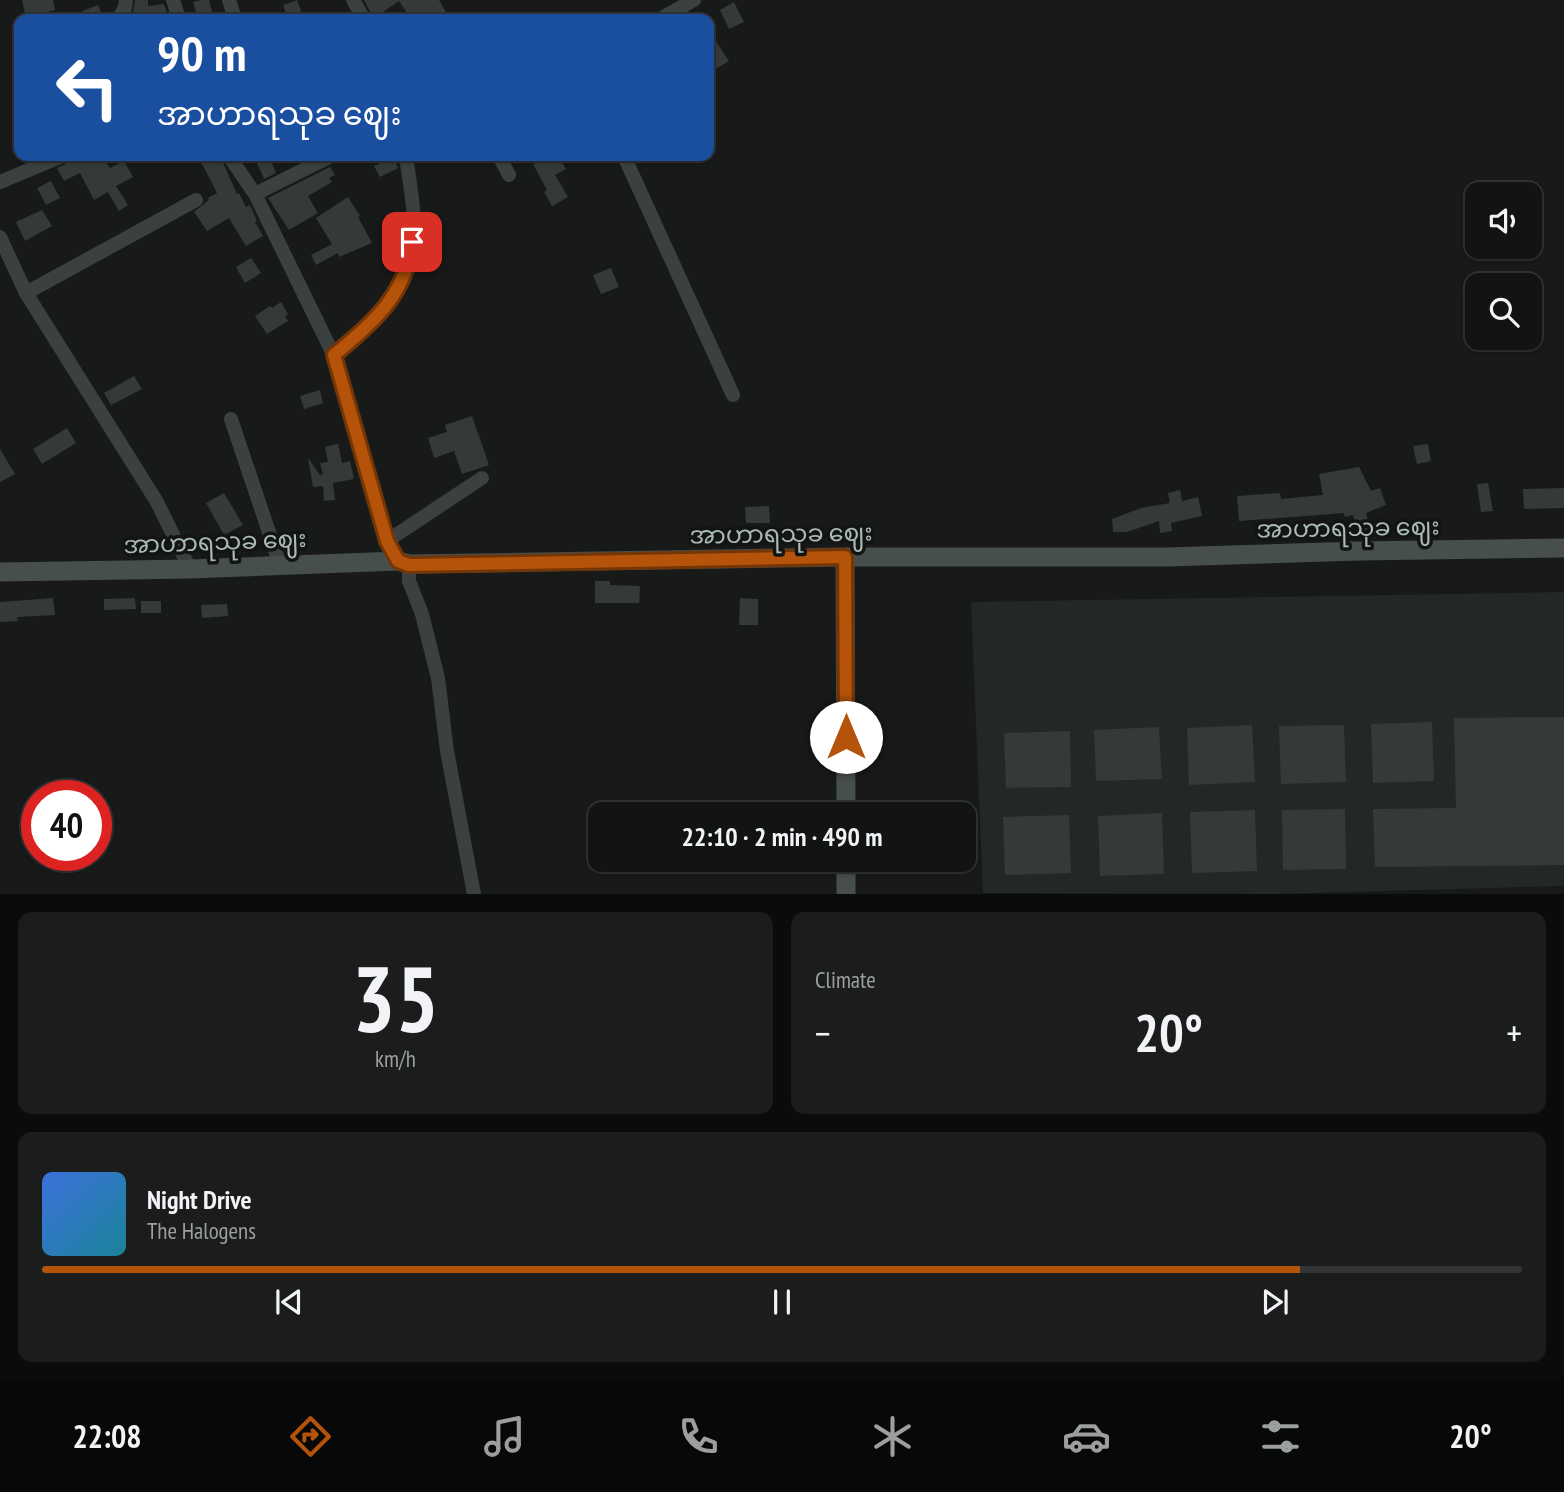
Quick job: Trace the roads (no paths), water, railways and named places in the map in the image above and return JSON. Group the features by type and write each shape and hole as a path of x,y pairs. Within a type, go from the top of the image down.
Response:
{"street":[{"path":"669,14 694,0"},
{"path":"0,182 50,161"},
{"path":"232,161 255,194 334,355 387,541 403,563 422,614 438,678 447,751 474,894"},
{"path":"255,194 321,161"},
{"path":"334,355 372,324 388,305 411,258 414,226 407,161"},
{"path":"502,161 509,175"},
{"path":"626,161 733,395"},
{"path":"26,293 197,200"},
{"path":"0,237 26,293 157,502 190,569"},
{"path":"231,419 281,565"},
{"path":"387,541 482,478"},
{"name":"အာဟာရသုခ ဈေး","path":"0,572 845,557 1166,557 1564,548"},
{"path":"845,557 846,802"},
{"path":"846,872 846,894"}]}
